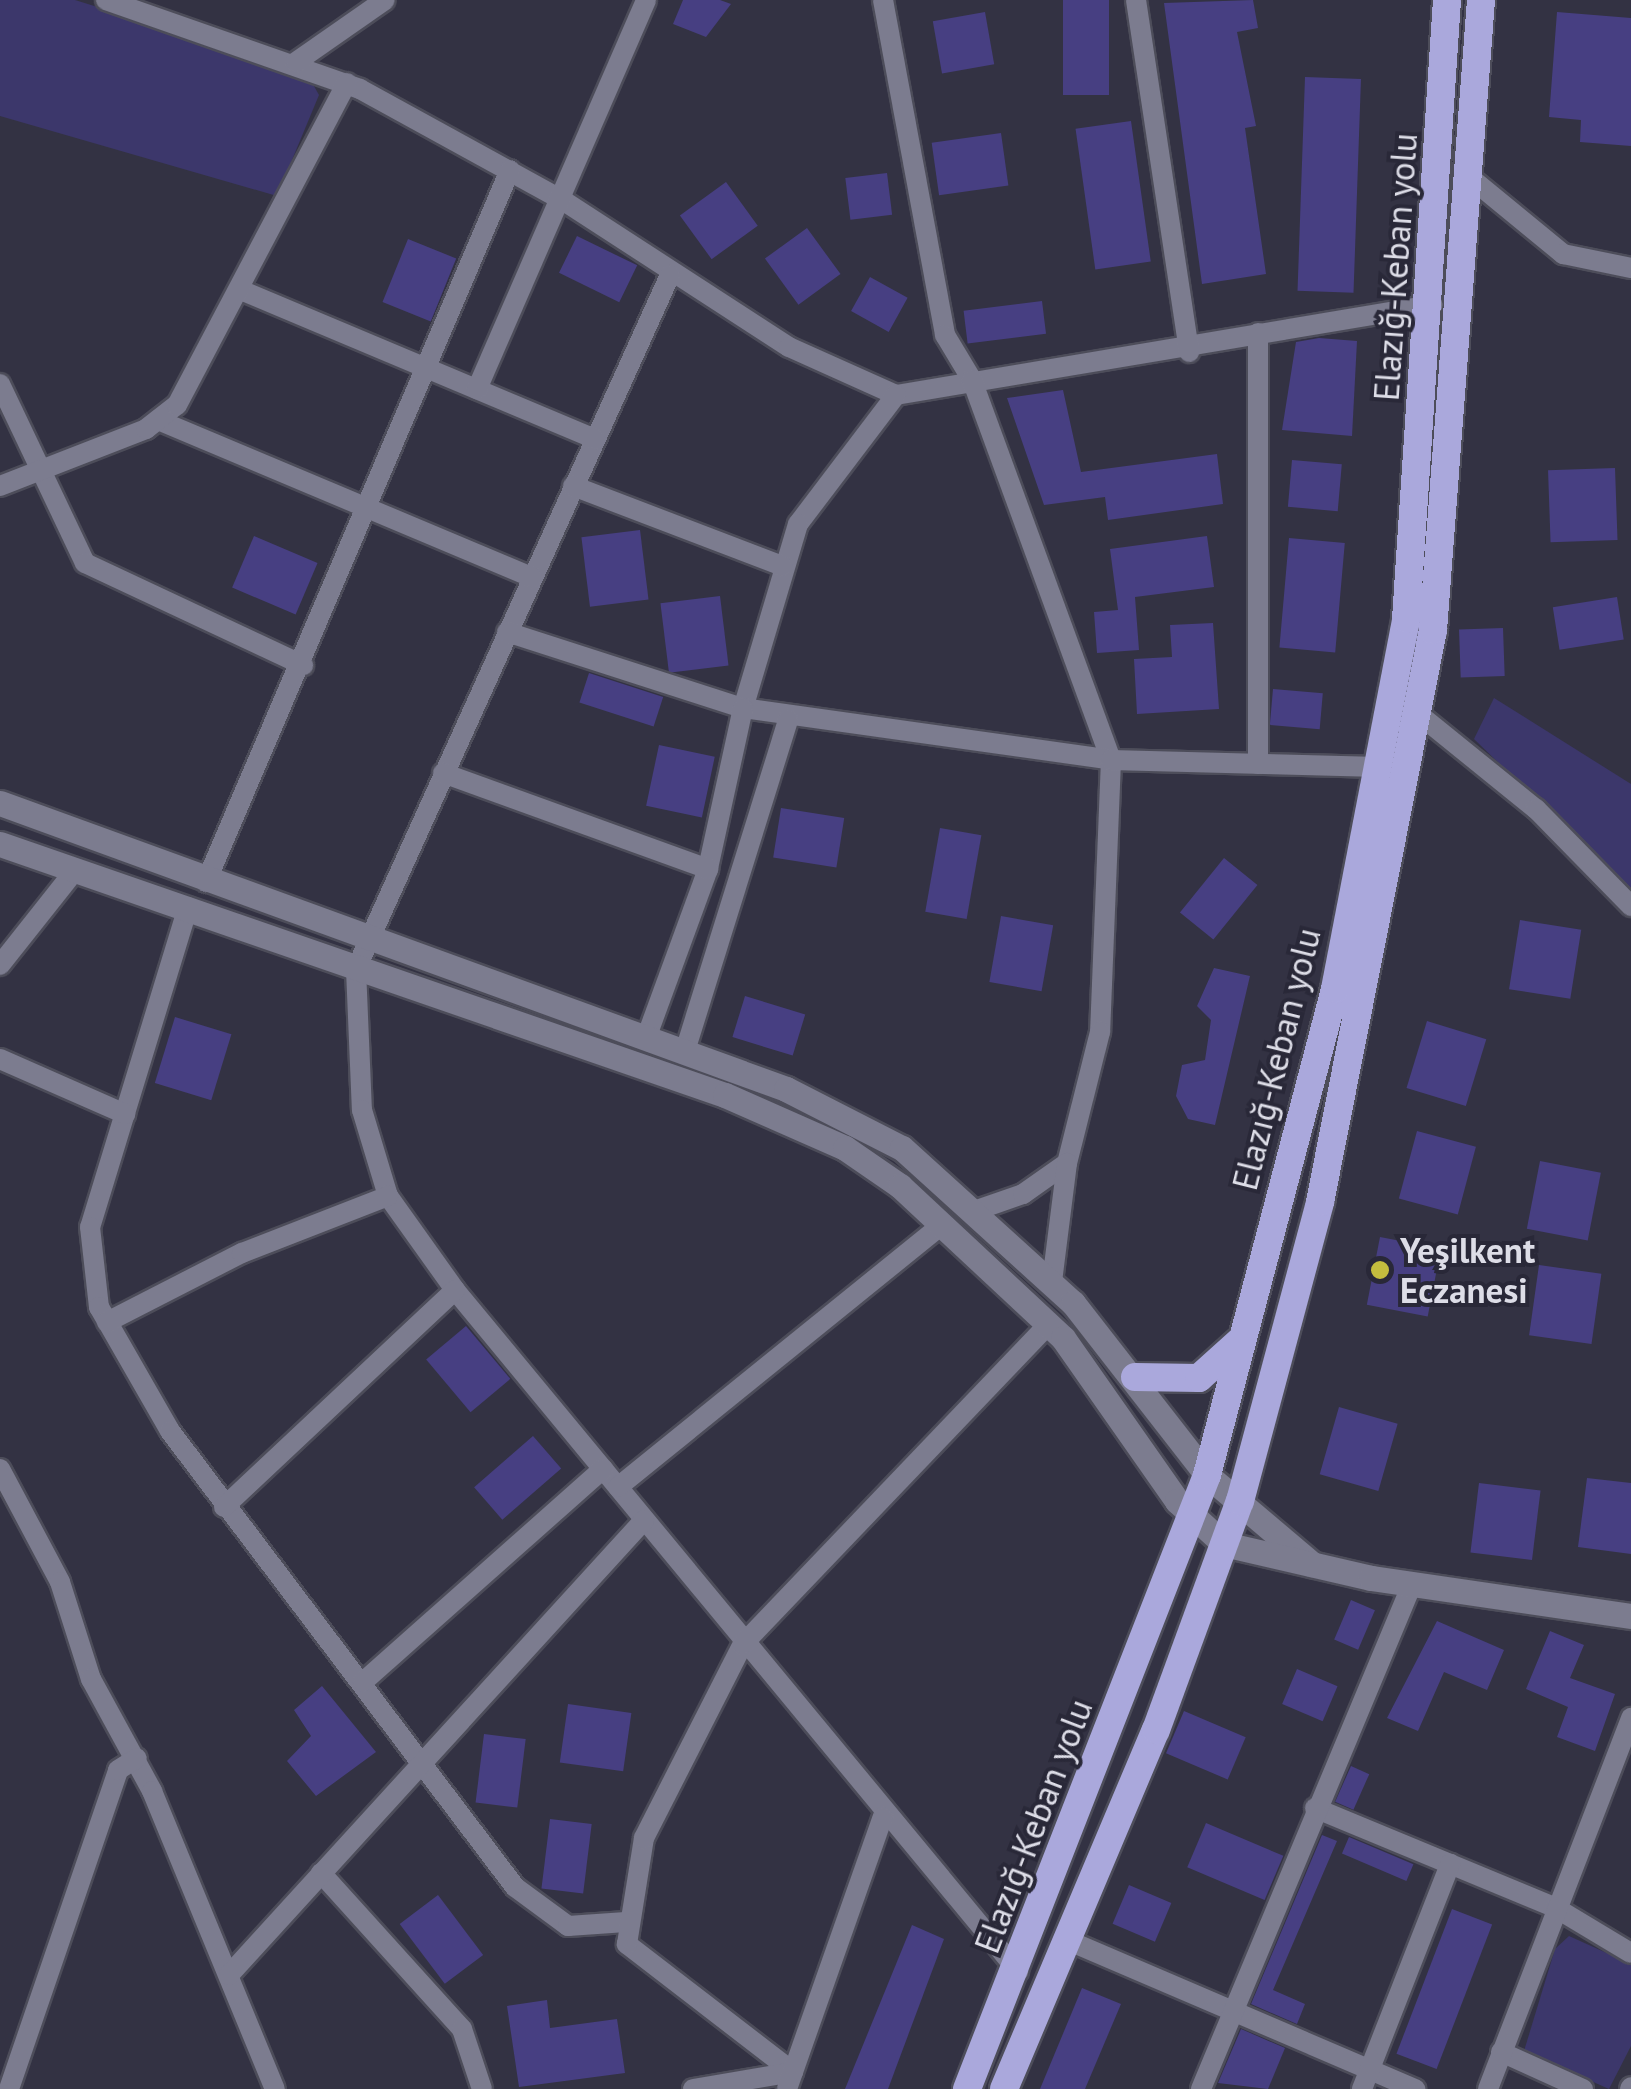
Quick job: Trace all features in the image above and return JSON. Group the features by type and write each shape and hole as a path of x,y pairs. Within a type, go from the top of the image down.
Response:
{"highway":[{"name":"Elazığ-Keban yolu","path":"967,2089 1018,1971 1206,1475 1335,989 1406,619 1432,305 1447,0"},
{"name":"Elazığ-Keban yolu","path":"1004,2089 1067,1940 1240,1500 1320,1202 1420,716 1472,180 1481,0"},
{"path":"1135,1376 1199,1378 1244,1336"}],"main road":[{"path":"0,803 367,940 648,1036 902,1148 977,1210 1052,1282 1135,1376 1206,1475 1312,1564"},
{"path":"0,844 188,907 813,1132 874,1166 944,1224 1049,1324 1192,1514 1224,1544 1412,1584 1631,1616"}],"street":[{"path":"106,0 148,7 348,84 564,201 670,275 853,382 896,395 972,380 1190,352 1258,333 1432,305"},
{"path":"296,62 385,0"},
{"path":"477,390 564,201 646,0"},
{"path":"883,0 945,335 972,380 1111,760 1100,1032 1067,1164 1052,1282"},
{"path":"1136,0 1190,352"},
{"path":"0,486 158,420 196,380 348,84"},
{"path":"206,882 429,369 510,170"},
{"path":"1472,180 1563,254 1631,268"},
{"path":"670,275 356,969 362,1110 388,1196 455,1290 884,1817 1018,1971"},
{"path":"244,290 595,439"},
{"path":"1258,333 1258,764"},
{"path":"0,384 66,537 97,573 302,664"},
{"path":"648,1036 708,869 744,708 782,566 816,492 896,395"},
{"path":"158,420 532,577"},
{"path":"574,486 782,566"},
{"path":"507,632 788,720 1111,760 1379,767"},
{"path":"1420,716 1536,809 1631,906"},
{"path":"685,1051 788,720"},
{"path":"443,773 708,869"},
{"path":"0,965 76,869"},
{"path":"188,907 88,1243 92,1290 107,1322 224,1507 546,1917 568,1926 626,1922"},
{"path":"0,1059 125,1114"},
{"path":"977,1210 1023,1194 1067,1164"},
{"path":"107,1322 242,1253 388,1196"},
{"path":"618,1488 944,1224"},
{"path":"224,1507 455,1290"},
{"path":"790,2081 637,1960 626,1922 660,1795 742,1644 1049,1324"},
{"path":"0,1469 60,1582 103,1705 137,1758 275,2089"},
{"path":"364,1682 603,1469"},
{"path":"228,1975 644,1520"},
{"path":"1201,2089 1315,1808 1412,1584"},
{"path":"1488,2089 1631,1718"},
{"path":"9,2089 118,1770 137,1758"},
{"path":"1315,1808 1556,1908 1631,1953"},
{"path":"790,2081 884,1817"},
{"path":"1366,2080 1450,1864"},
{"path":"321,1873 462,2029 482,2089"},
{"path":"1067,1940 1366,2080 1415,2089"},
{"path":"1501,2052 1583,2089"},
{"path":"693,2089 790,2081"}],"shaded area":[{"path":"0,0 75,0 306,72 319,95 277,196 0,116"},
{"path":"1494,698 1631,784 1631,892 1474,739"},
{"path":"1569,1936 1631,1964 1631,2046 1609,2089 1524,2051 1555,1949"}],"building":[{"path":"683,0 720,0 731,4 706,37 673,24"},
{"path":"1063,0 1109,0 1109,95 1063,95"},
{"path":"1253,0 1258,28 1237,32 1256,126 1245,128 1266,274 1202,284 1164,3"},
{"path":"985,12 994,64 942,73 933,21"},
{"path":"1557,12 1631,18 1631,146 1580,142 1581,120 1549,117"},
{"path":"1305,77 1361,79 1353,293 1298,291"},
{"path":"1131,121 1151,262 1095,269 1076,129"},
{"path":"1001,133 1008,185 939,195 932,143"},
{"path":"887,173 892,215 850,220 845,178"},
{"path":"726,182 758,226 712,259 680,216"},
{"path":"807,228 841,274 798,305 765,259"},
{"path":"577,236 637,265 619,302 559,273"},
{"path":"408,239 456,258 431,322 383,302"},
{"path":"870,277 908,298 889,332 851,311"},
{"path":"1042,301 1046,334 968,343 964,311"},
{"path":"1319,338 1357,341 1352,436 1282,430 1296,342"},
{"path":"1063,390 1081,472 1217,454 1223,504 1108,520 1105,497 1044,505 1007,398"},
{"path":"1292,460 1342,464 1338,511 1288,507"},
{"path":"1615,468 1618,540 1551,542 1548,470"},
{"path":"640,530 649,599 590,607 581,537"},
{"path":"254,536 318,563 296,615 232,588"},
{"path":"1207,536 1214,587 1135,597 1139,650 1097,653 1094,612 1118,610 1110,549"},
{"path":"1289,538 1345,543 1335,652 1279,648"},
{"path":"720,596 729,665 669,673 660,603"},
{"path":"1617,597 1624,639 1560,650 1553,607"},
{"path":"1213,623 1219,709 1137,714 1134,659 1172,657 1170,625"},
{"path":"1503,628 1505,676 1461,678 1459,630"},
{"path":"589,673 663,697 654,727 579,702"},
{"path":"1273,689 1323,693 1320,729 1270,725"},
{"path":"659,745 715,757 702,817 646,806"},
{"path":"781,808 844,818 836,867 773,857"},
{"path":"940,828 981,835 967,919 925,912"},
{"path":"1224,858 1257,885 1213,939 1180,912"},
{"path":"1001,916 1053,925 1042,991 989,982"},
{"path":"1520,920 1581,930 1570,999 1509,989"},
{"path":"1214,968 1250,976 1215,1125 1188,1119 1176,1096 1182,1065 1205,1060 1211,1020 1197,1006"},
{"path":"745,996 805,1014 793,1056 732,1037"},
{"path":"175,1017 231,1034 211,1100 155,1083"},
{"path":"1427,1021 1486,1039 1466,1106 1407,1088"},
{"path":"1417,1131 1476,1147 1458,1214 1399,1199"},
{"path":"1540,1161 1601,1173 1588,1241 1527,1229"},
{"path":"1380,1237 1441,1249 1428,1317 1367,1305"},
{"path":"1539,1265 1601,1274 1592,1344 1529,1335"},
{"path":"466,1326 510,1379 471,1412 426,1359"},
{"path":"1339,1407 1398,1424 1378,1491 1320,1474"},
{"path":"533,1436 561,1468 502,1520 474,1487"},
{"path":"1587,1478 1631,1483 1631,1554 1578,1547"},
{"path":"1479,1483 1541,1491 1532,1560 1470,1552"},
{"path":"1351,1600 1375,1610 1358,1650 1334,1640"},
{"path":"1437,1621 1504,1650 1487,1690 1444,1672 1418,1731 1387,1718"},
{"path":"1550,1631 1584,1645 1570,1678 1615,1694 1595,1751 1557,1737 1568,1707 1526,1689"},
{"path":"1297,1669 1338,1686 1323,1721 1282,1704"},
{"path":"322,1686 376,1752 316,1796 287,1761 311,1736 294,1710"},
{"path":"568,1704 631,1713 623,1771 560,1762"},
{"path":"1184,1711 1246,1737 1228,1780 1166,1753"},
{"path":"484,1734 526,1739 517,1808 476,1802"},
{"path":"1351,1766 1369,1774 1353,1810 1335,1802"},
{"path":"550,1819 592,1824 583,1894 541,1888"},
{"path":"1206,1823 1283,1856 1265,1900 1187,1867"},
{"path":"1322,1835 1337,1841 1273,1990 1305,2004 1297,2024 1251,2004"},
{"path":"1349,1837 1413,1864 1406,1881 1342,1854"},
{"path":"1129,1885 1171,1903 1155,1942 1113,1924"},
{"path":"438,1895 483,1955 445,1984 400,1924"},
{"path":"1452,1909 1492,1924 1437,2069 1396,2054"},
{"path":"912,1925 944,1939 888,2089 845,2089"},
{"path":"1082,1988 1121,2004 1085,2089 1040,2089"},
{"path":"547,2000 550,2028 617,2019 625,2073 519,2087 507,2006"},
{"path":"1241,2029 1285,2048 1268,2089 1218,2083"}],"place":[{"name":"Yeşilkent Eczanesi","path":"1380,1270"}]}
